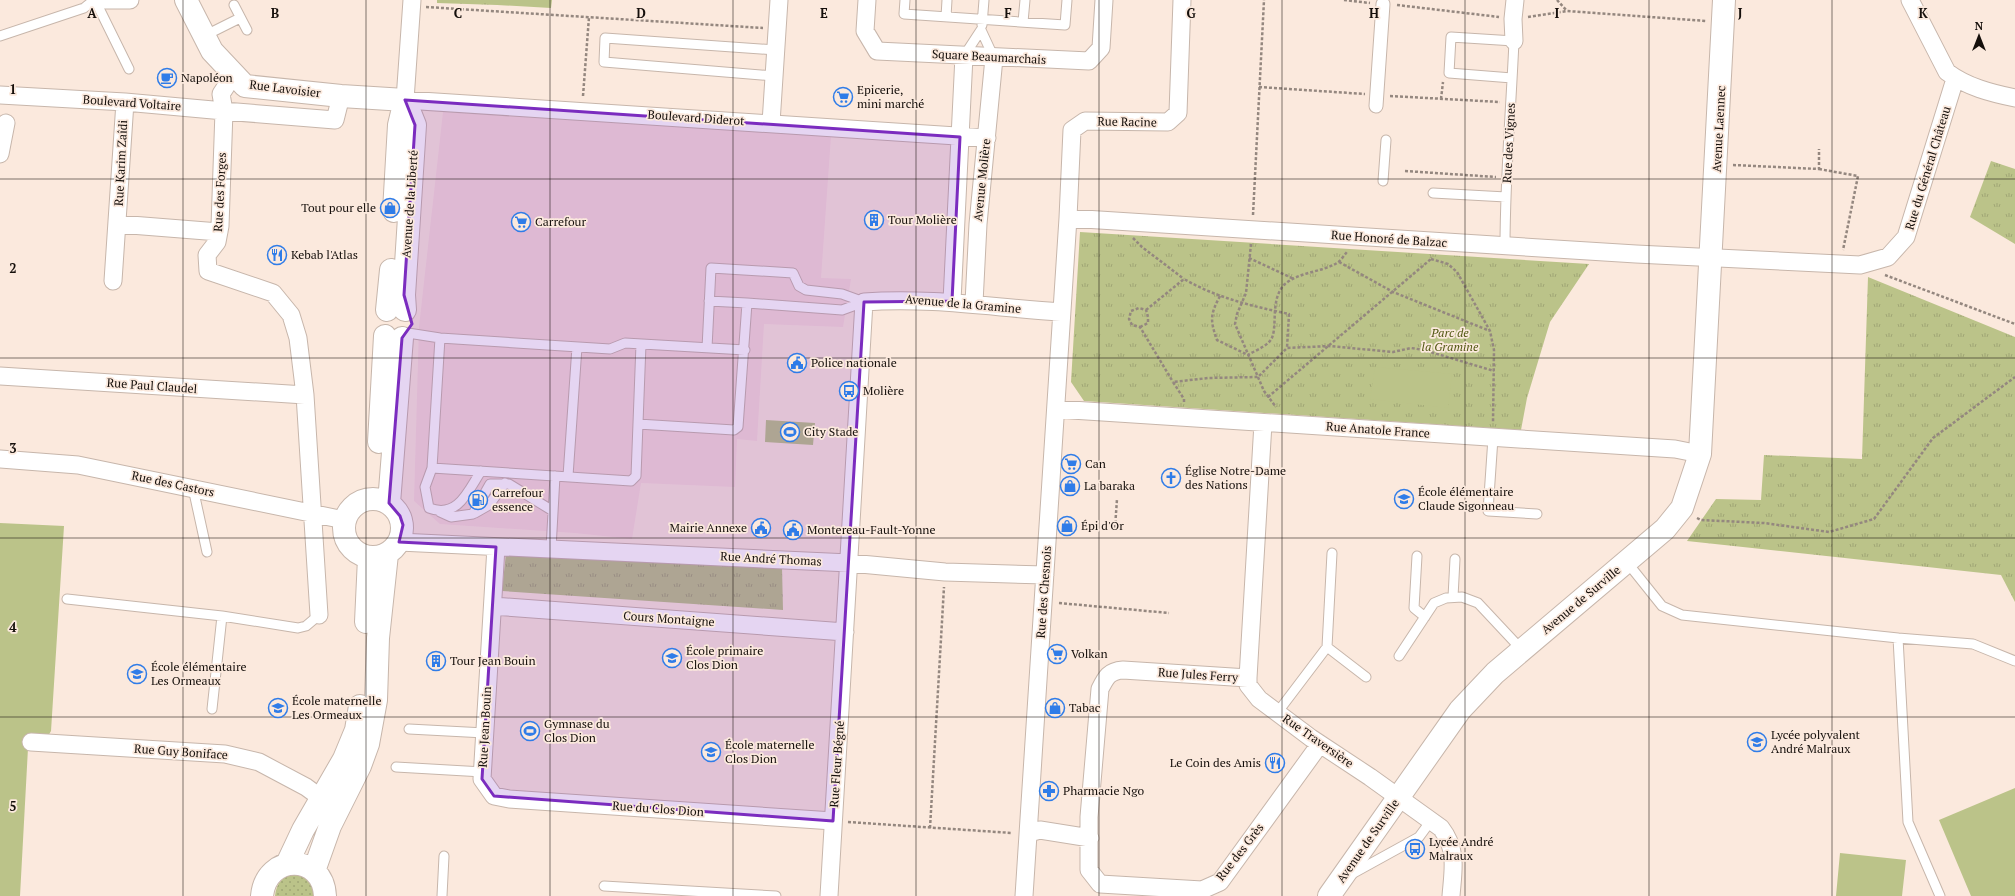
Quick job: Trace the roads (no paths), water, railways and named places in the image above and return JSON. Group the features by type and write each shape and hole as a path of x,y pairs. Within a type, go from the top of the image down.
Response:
{"street":[{"path":"99,0 130,0"},
{"name":"Rue Lavoisier","path":"186,0 212,51 245,86 341,96 406,100"},
{"path":"771,123 779,0"},
{"name":"Square Beaumarchais","path":"867,0 865,32 877,52 1089,61 1101,48 1104,0"},
{"name":"Rue Racine","path":"1061,312 1068,218 1072,130 1085,121 1168,122 1178,113 1182,0"},
{"path":"1514,41 1513,18 1515,0"},
{"name":"Avenue Laennec","path":"1711,257 1724,0"},
{"path":"1910,0 1946,72 1955,79 1988,93 2015,98"},
{"name":"Avenue de la Liberté","path":"396,310 390,294 399,125 406,100 412,3"},
{"path":"1376,106 1383,4"},
{"name":"Avenue Molière","path":"952,301 964,56"},
{"name":"Avenue Molière","path":"974,303 978,224 994,58"},
{"path":"224,111 221,94 234,74"},
{"name":"Rue du Général Château","path":"1711,257 1860,265 1888,257 1906,238 1955,79"},
{"name":"Boulevard Voltaire","path":"0,95 125,102 335,120 341,96"},
{"name":"Boulevard Diderot","path":"406,100 987,138"},
{"name":"Rue Karim Zaîdi","path":"113,281 125,102"},
{"name":"Rue des Forges","path":"224,111 219,232 217,242 207,255 208,271 273,293 291,315 298,338 305,395"},
{"path":"0,154 6,123"},
{"name":"Rue Honoré de Balzac","path":"1068,218 1432,242 1711,257"},
{"path":"118,224 219,232"},
{"name":"Avenue de Surville","path":"1335,888 1460,710 1496,673 1522,650 1665,529 1682,508 1700,454 1711,257"},
{"name":"Avenue de la Gramine","path":"864,302 900,299 952,301 1061,312"},
{"name":"Rue Fleur Bégné","path":"829,896 850,563 849,543 864,302"},
{"path":"381,501 398,336 412,324 411,319 396,310 380,318 380,327 398,336"},
{"name":"Rue des Chesnois","path":"1024,896 1061,312"},
{"name":"Rue Paul Claudel","path":"0,376 305,395"},
{"path":"305,395 319,615"},
{"name":"Rue Anatole France","path":"1056,409 1675,449 1700,454"},
{"name":"Rue Jules Ferry","path":"1090,838 1089,816 1100,689 1106,677 1113,671 1123,670 1248,678 1263,423"},
{"name":"Rue des Castors","path":"0,459 78,464 344,520"},
{"path":"287,864 321,798 344,759 356,730 385,551 402,529 400,516 381,501 355,505 348,512 344,520 343,530 346,540 352,549 360,555 385,551"},
{"name":"Rue André Thomas","path":"385,551 496,547 551,549 850,563 945,572 1045,575"},
{"name":"Rue Jean Bouin","path":"485,779 485,733 496,547"},
{"path":"314,871 330,826 360,766 368,744 376,700 378,638 385,551"},
{"name":"Cours Montaigne","path":"493,606 845,632"},
{"name":"Rue Traversière","path":"1248,678 1248,685 1252,691 1277,713 1430,822 1441,828 1448,838 1454,853 1451,896"},
{"name":"Rue Guy Boniface","path":"30,742 225,754 259,762 321,798"},
{"name":"Rue des Grès","path":"1090,838 1089,870 1100,884 1202,890 1220,882 1320,744"},
{"name":"Rue du Clos Dion","path":"485,779 494,796 509,798 833,821"},
{"path":"1028,834 1040,830 1090,838"},
{"path":"262,896 264,885 269,875 277,868 287,864 306,866 314,871 321,879 325,896"}],"lane":[{"path":"0,36 84,8 94,0 129,70"},
{"path":"905,0 904,14 1065,25 1067,0"},
{"path":"946,17 947,0"},
{"path":"964,56 981,30 984,0"},
{"path":"1024,22 1025,0"},
{"path":"234,5 247,30"},
{"path":"204,36 240,18"},
{"path":"981,30 994,58"},
{"path":"1512,78 1449,73 1451,36 1514,41"},
{"path":"774,76 604,62 606,38 776,50"},
{"name":"Rue des Vignes","path":"1505,246 1514,41"},
{"path":"1383,182 1386,140"},
{"path":"1433,193 1506,197"},
{"path":"706,348 711,268 793,273 799,286 806,290 842,294 864,302"},
{"path":"709,301 842,310 864,302"},
{"path":"638,424 734,430 738,427 745,350 747,303"},
{"path":"398,336 610,349 625,343 745,350"},
{"path":"440,338 432,468 425,487 429,508 451,517 473,514 489,505 504,483"},
{"path":"432,468 631,481 636,476 641,344"},
{"path":"568,476 577,347"},
{"path":"1493,438 1488,511 1538,514"},
{"path":"440,512 457,507 481,471"},
{"path":"551,549 555,476"},
{"path":"472,484 509,484 553,511"},
{"path":"473,514 490,484"},
{"path":"193,488 207,552"},
{"path":"1277,713 1327,647 1332,554"},
{"path":"1417,556 1414,608 1425,617"},
{"path":"1453,597 1456,559"},
{"path":"1626,561 1662,606 1682,615 1898,638 1973,644 2015,661"},
{"path":"1399,656 1434,603 1446,598 1462,596 1478,603 1522,650"},
{"path":"67,599 222,616 298,628 306,626 319,615"},
{"path":"212,709 222,616"},
{"path":"1898,638 1908,822 1940,896"},
{"path":"1327,647 1366,677"},
{"path":"409,729 485,733"},
{"path":"396,767 485,779"},
{"path":"1335,888 1419,837 1430,822"},
{"path":"442,896 444,856"},
{"path":"604,886 716,894 776,896"}],"place":[{"name":"Napoléon","path":"167,78"},
{"name":"Epicerie, mini marché","path":"843,97"},
{"name":"Tout pour elle","path":"390,208"},
{"name":"Tour Molière","path":"874,220"},
{"name":"Carrefour","path":"521,222"},
{"name":"Kebab l'Atlas","path":"277,255"},
{"name":"Police nationale","path":"797,363"},
{"name":"Molière","path":"849,391"},
{"name":"City Stade","path":"790,432"},
{"name":"Can","path":"1071,464"},
{"name":"Église Notre-Dame des Nations","path":"1171,478"},
{"name":"La baraka","path":"1070,486"},
{"name":"École élémentaire Claude Sigonneau","path":"1404,499"},
{"name":"Carrefour essence","path":"478,500"},
{"name":"Épi d'Or","path":"1067,526"},
{"name":"Mairie Annexe","path":"761,528"},
{"name":"Montereau-Fault-Yonne","path":"793,530"},
{"name":"Volkan","path":"1057,654"},
{"name":"École primaire Clos Dion","path":"672,658"},
{"name":"Tour Jean Bouin","path":"436,661"},
{"name":"École élémentaire Les Ormeaux","path":"137,674"},
{"name":"École maternelle Les Ormeaux","path":"278,708"},
{"name":"Tabac","path":"1055,708"},
{"name":"Gymnase du Clos Dion","path":"530,731"},
{"name":"Lycée polyvalent André Malraux","path":"1757,742"},
{"name":"École maternelle Clos Dion","path":"711,752"},
{"name":"Le Coin des Amis","path":"1275,763"},
{"name":"Pharmacie Ngo","path":"1049,791"},
{"name":"Lycée André Malraux","path":"1415,849"}],"park label":[{"name":"Parc de la Gramine","path":"1450,340"}]}
